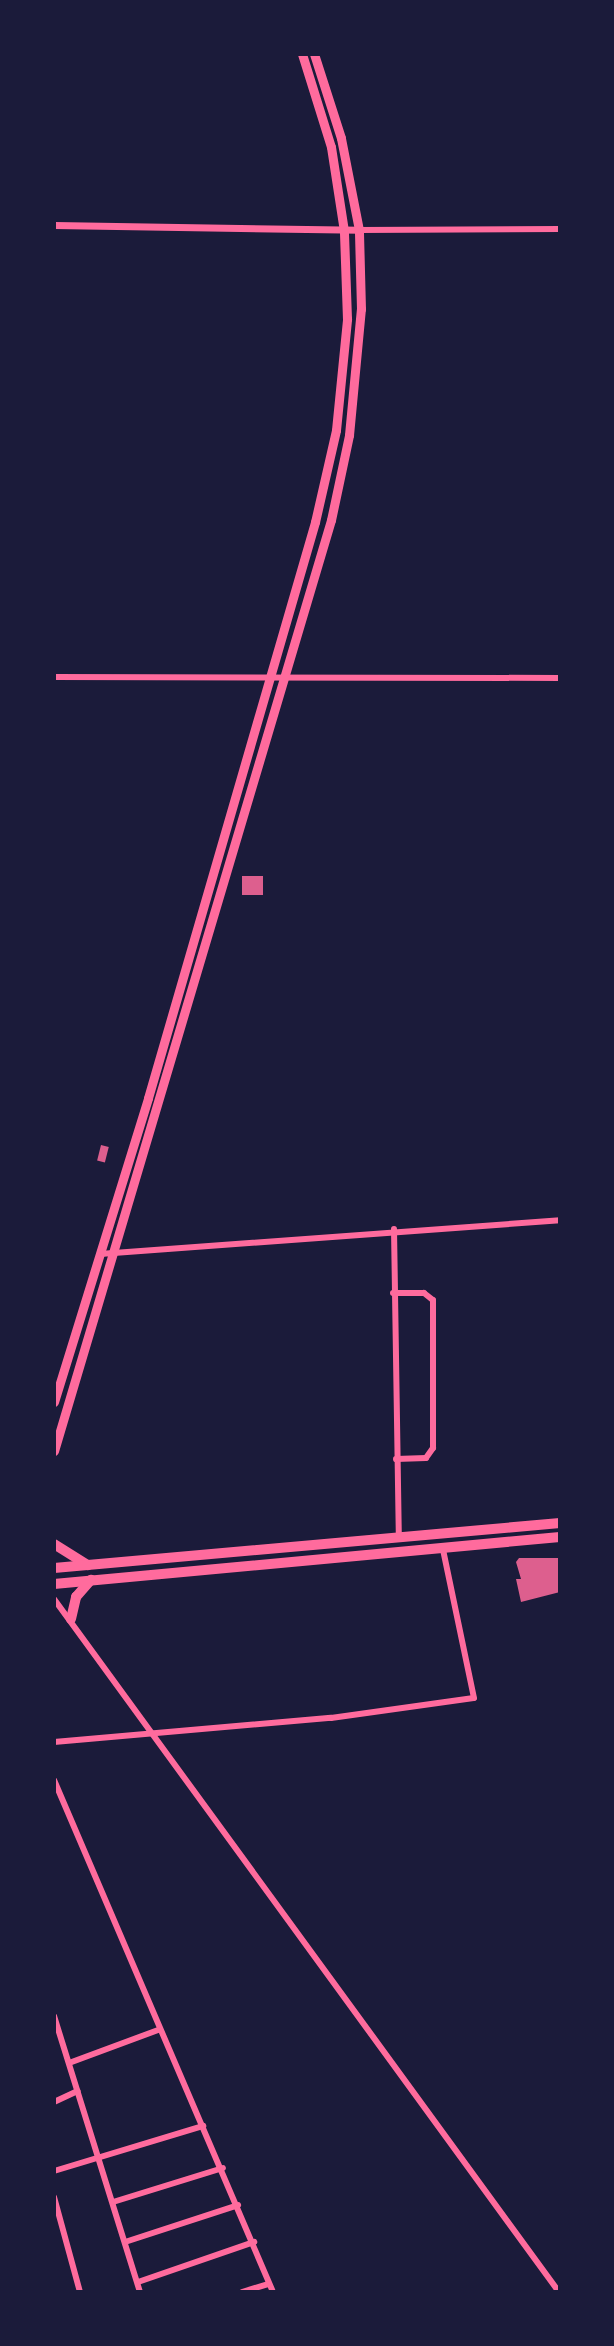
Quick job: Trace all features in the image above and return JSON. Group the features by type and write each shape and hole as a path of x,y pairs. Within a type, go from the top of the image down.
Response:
{"highway":[{"path":"54,1568 399,1541 560,1523"},
{"path":"54,1585 558,1538"},
{"path":"54,1544 94,1567"},
{"path":"71,1619 76,1597 91,1580"}],"main road":[{"path":"54,1402 269,677 336,430 347,319 344,231 331,147 302,54"},
{"path":"54,1451 116,1252 282,678 331,520 349,435 361,322 359,230 341,138 314,54"}],"street":[{"path":"54,225 344,231 560,229"},
{"path":"54,677 560,678"},
{"path":"100,1254 394,1229 560,1220"},
{"path":"394,1229 399,1541"},
{"path":"393,1293 424,1293 433,1300 433,1448 426,1458 396,1459"},
{"path":"54,1742 474,1698 443,1550"},
{"path":"54,1585 62,1607"},
{"path":"54,1599 559,2292"},
{"path":"54,1780 158,2030 223,2168 273,2292"},
{"path":"54,2016 140,2292"},
{"path":"69,2063 158,2030"},
{"path":"54,2102 78,2091"},
{"path":"54,2171 203,2126"},
{"path":"113,2202 223,2168"},
{"path":"54,2197 80,2292"},
{"path":"125,2242 238,2205"},
{"path":"138,2282 254,2242"},
{"path":"242,2292 269,2284"}],"building":[{"path":"242,876 263,876 263,895 242,895"},
{"path":"101,1145 109,1147 105,1162 97,1161"},
{"path":"519,1558 560,1558 560,1592 521,1602 516,1579 521,1579 516,1562"}]}
